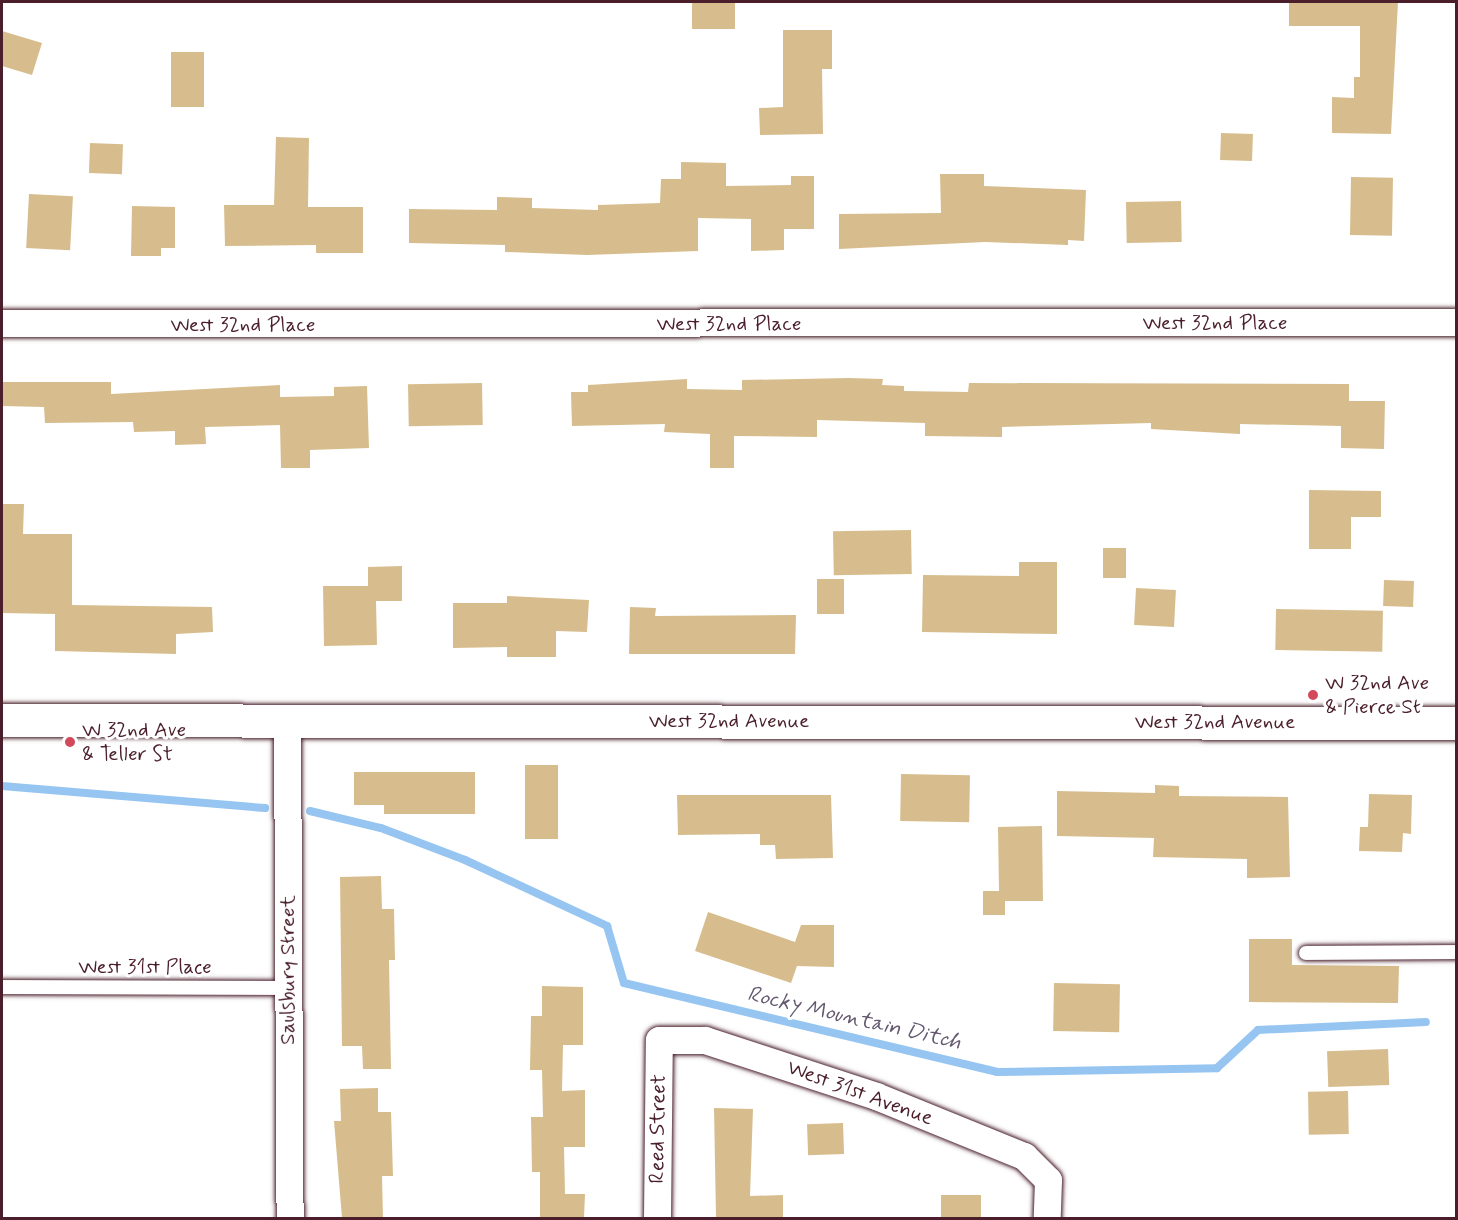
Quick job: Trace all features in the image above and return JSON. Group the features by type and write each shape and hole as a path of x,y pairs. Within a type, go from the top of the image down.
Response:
{"street":[{"name":"West 32nd Place","path":"2,323 1456,322"},
{"name":"West 32nd Avenue","path":"2,720 1456,723"},
{"name":"Saulsbury Street","path":"287,721 290,1218"},
{"name":"West 31st Avenue","path":"659,1041 705,1040 876,1096 1024,1156 1048,1180 1047,1218"},
{"name":"Reed Street","path":"657,1218 659,1041"}],"lane":[{"path":"1306,953 1456,952"},
{"name":"West 31st Place","path":"2,987 288,988"}],"building":[{"path":"692,2 735,2 735,29 692,29"},
{"path":"1289,2 1398,2 1391,134 1332,133 1332,97 1354,98 1354,77 1360,77 1360,26 1289,26"},
{"path":"783,30 832,30 832,69 822,69 823,134 760,135 759,108 783,107"},
{"path":"2,31 42,43 32,75 2,66"},
{"path":"171,52 204,52 204,107 171,107"},
{"path":"1221,133 1253,134 1252,161 1220,160"},
{"path":"276,137 309,138 308,207 363,207 363,253 316,253 316,245 225,246 224,205 274,205"},
{"path":"90,143 123,144 122,174 89,173"},
{"path":"681,162 726,163 726,186 791,185 791,176 814,176 814,229 784,229 784,250 751,251 751,219 698,218 698,251 587,255 505,252 505,245 409,243 409,209 497,210 497,197 532,198 532,208 598,210 598,205 660,203 661,179 681,179"},
{"path":"940,174 984,174 984,186 1086,190 1084,241 1068,240 1068,245 985,242 839,249 839,214 941,213"},
{"path":"1351,177 1393,178 1392,236 1350,235"},
{"path":"29,194 73,196 70,250 26,248"},
{"path":"1181,201 1182,242 1127,243 1126,202"},
{"path":"132,206 175,207 175,248 161,248 161,256 131,256"},
{"path":"687,379 687,389 742,390 742,380 883,379 882,385 904,386 904,391 968,392 969,383 1349,384 1349,401 1385,401 1384,449 1341,448 1341,426 1240,424 1240,434 1151,429 1151,423 1002,427 1002,437 925,436 925,423 817,420 817,437 734,436 734,468 710,468 710,434 664,432 665,424 572,426 571,392 588,392 588,385"},
{"path":"2,382 111,382 111,394 280,385 280,397 334,396 334,387 367,386 369,448 310,450 310,468 281,468 280,425 205,427 206,444 175,445 175,431 134,432 133,422 45,423 44,407 2,406"},
{"path":"482,383 483,425 409,426 408,384"},
{"path":"1309,490 1381,491 1381,517 1351,517 1351,549 1309,549"},
{"path":"2,504 24,504 23,534 72,534 72,605 212,607 213,632 176,634 176,654 55,651 55,614 2,613"},
{"path":"911,530 912,574 834,575 833,531"},
{"path":"1103,548 1126,548 1126,578 1103,578"},
{"path":"1019,562 1057,562 1057,634 922,632 923,575 1019,576"},
{"path":"402,566 402,601 376,601 377,645 324,646 323,586 368,586 368,567"},
{"path":"817,579 844,579 844,614 817,614"},
{"path":"1384,580 1414,581 1413,607 1383,606"},
{"path":"1136,588 1176,590 1174,627 1134,625"},
{"path":"507,596 589,600 587,632 556,631 556,657 507,657 507,647 453,648 453,603 507,603"},
{"path":"630,607 656,608 655,616 796,615 795,654 629,654"},
{"path":"1276,609 1383,611 1382,652 1275,650"},
{"path":"525,765 558,765 558,839 525,839"},
{"path":"354,772 475,772 475,814 384,814 384,805 354,805"},
{"path":"901,774 970,775 969,822 900,821"},
{"path":"1155,785 1179,786 1179,796 1288,797 1290,877 1247,878 1247,859 1153,857 1154,838 1057,836 1057,791 1155,793"},
{"path":"1369,794 1412,795 1411,834 1403,833 1402,852 1359,851 1360,827 1368,827"},
{"path":"677,795 831,795 833,858 776,859 775,845 760,845 760,834 678,835"},
{"path":"1042,826 1043,901 1005,901 1005,915 983,915 983,891 999,891 998,827"},
{"path":"381,876 382,909 394,909 395,960 389,960 391,1069 363,1069 362,1046 342,1046 340,877"},
{"path":"708,912 795,942 801,925 834,925 834,967 797,966 791,983 695,951"},
{"path":"1249,939 1292,939 1292,965 1399,966 1398,1003 1249,1002"},
{"path":"1054,983 1120,984 1119,1032 1053,1031"},
{"path":"542,986 583,987 583,1045 563,1045 562,1091 585,1090 585,1147 564,1147 565,1194 585,1194 584,1218 540,1218 540,1172 532,1172 531,1117 543,1117 542,1070 530,1070 531,1016 542,1016"},
{"path":"1388,1049 1389,1085 1328,1087 1327,1051"},
{"path":"378,1088 378,1112 391,1112 393,1176 382,1176 383,1218 342,1218 334,1121 341,1121 340,1089"},
{"path":"1348,1091 1349,1134 1309,1135 1308,1092"},
{"path":"714,1108 753,1109 750,1196 783,1195 783,1218 716,1218"},
{"path":"843,1123 844,1154 808,1155 807,1124"},
{"path":"941,1195 981,1195 981,1218 941,1218"}],"waterway":[{"name":"Rocky Mountain Ditch","path":"2,786 265,808"},
{"name":"Rocky Mountain Ditch","path":"310,811 381,828 465,860 607,926 624,983 997,1072 1217,1068 1258,1030 1426,1022"}],"place":[{"name":"W 32nd Ave & Pierce St","path":"1313,695"},
{"name":"W 32nd Ave & Teller St","path":"70,742"}]}
